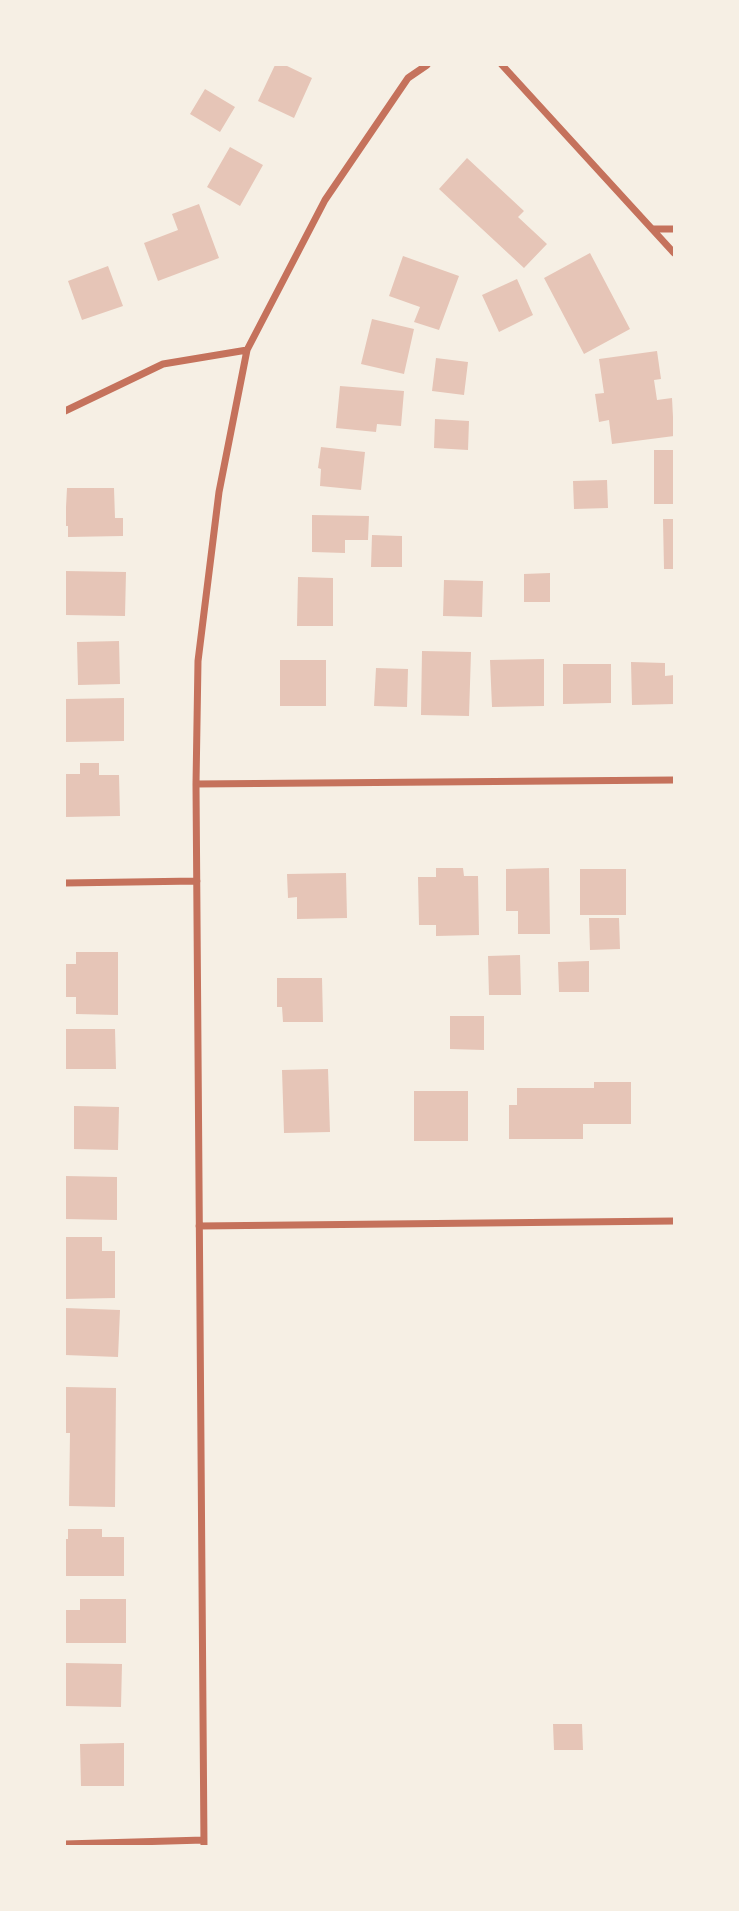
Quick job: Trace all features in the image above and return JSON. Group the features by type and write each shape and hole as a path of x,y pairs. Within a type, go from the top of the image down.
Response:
{"street":[{"path":"65,1844 204,1843 196,784 198,661 219,492 247,350 325,200 408,78 427,65"},
{"path":"502,65 674,253"},
{"path":"654,229 674,229"},
{"path":"65,411 163,364 247,350"},
{"path":"196,784 674,780"},
{"path":"65,883 197,881"},
{"path":"199,1226 674,1221"}],"building":[{"path":"275,65 285,65 312,78 294,118 258,101"},
{"path":"205,89 235,107 220,132 190,114"},
{"path":"230,147 263,165 240,206 207,187"},
{"path":"467,158 524,211 518,217 547,244 524,268 439,189"},
{"path":"199,204 219,258 158,281 144,243 178,230 172,214"},
{"path":"590,253 630,329 584,354 544,278"},
{"path":"403,256 459,276 439,330 414,322 420,307 389,296"},
{"path":"108,266 123,306 82,320 68,281"},
{"path":"517,279 533,315 499,332 482,295"},
{"path":"372,319 414,329 404,374 361,364"},
{"path":"657,351 661,379 654,380 657,400 672,398 674,436 612,444 609,420 599,422 595,394 604,393 599,359"},
{"path":"436,358 468,362 464,395 432,391"},
{"path":"340,386 404,391 401,426 377,424 376,432 336,428"},
{"path":"435,419 469,421 468,450 434,448"},
{"path":"321,447 365,452 361,490 320,486 321,469 318,468"},
{"path":"654,450 674,450 674,504 654,504"},
{"path":"607,480 608,508 574,509 573,481"},
{"path":"67,488 114,488 115,518 123,518 123,536 68,537 68,526 65,526"},
{"path":"312,515 369,516 368,540 345,540 345,553 312,552"},
{"path":"663,519 674,519 674,569 664,569"},
{"path":"372,535 402,536 402,567 371,567"},
{"path":"65,571 126,572 125,616 65,615"},
{"path":"550,573 550,602 524,602 524,574"},
{"path":"298,577 333,578 333,626 297,626"},
{"path":"444,580 483,581 482,617 443,616"},
{"path":"119,641 120,684 78,685 77,642"},
{"path":"422,651 471,652 469,716 421,715"},
{"path":"544,659 544,706 492,707 490,660"},
{"path":"280,660 326,660 326,706 280,706"},
{"path":"631,662 665,663 665,676 674,675 674,704 632,705"},
{"path":"563,664 611,664 611,703 563,704"},
{"path":"376,668 408,669 407,707 374,706"},
{"path":"124,698 124,741 65,742 65,699"},
{"path":"80,763 99,763 99,775 119,775 120,816 65,817 65,774 80,774"},
{"path":"436,868 463,868 464,876 478,876 479,935 436,936 436,925 419,925 418,877 436,877"},
{"path":"549,868 550,934 518,934 518,911 506,911 506,869"},
{"path":"580,869 626,869 626,915 580,915"},
{"path":"346,873 347,918 297,919 297,897 288,898 287,874"},
{"path":"589,918 619,918 620,949 590,950"},
{"path":"76,952 118,952 118,1015 76,1014 76,997 65,997 65,964 76,964"},
{"path":"520,955 521,995 489,995 488,956"},
{"path":"589,961 589,992 559,992 558,962"},
{"path":"277,978 322,978 323,1022 283,1022 282,1007 277,1007"},
{"path":"450,1016 484,1016 484,1050 450,1049"},
{"path":"65,1029 115,1029 116,1069 66,1069"},
{"path":"328,1069 330,1132 284,1133 282,1070"},
{"path":"594,1082 631,1082 631,1124 583,1124 583,1139 509,1139 509,1105 517,1105 517,1088 594,1088"},
{"path":"414,1091 468,1091 468,1141 414,1141"},
{"path":"74,1106 119,1107 118,1150 74,1149"},
{"path":"65,1176 117,1177 117,1220 65,1219"},
{"path":"65,1237 102,1237 102,1251 115,1251 115,1298 65,1299"},
{"path":"65,1308 120,1310 118,1357 65,1355"},
{"path":"65,1387 116,1388 115,1507 69,1506 70,1433 65,1433"},
{"path":"68,1529 102,1529 102,1537 124,1537 124,1576 65,1576 65,1539 68,1539"},
{"path":"80,1599 126,1599 126,1643 66,1643 66,1610 80,1610"},
{"path":"65,1663 122,1664 121,1707 65,1706"},
{"path":"553,1724 582,1724 583,1750 554,1750"},
{"path":"124,1743 124,1786 81,1786 80,1744"}]}
